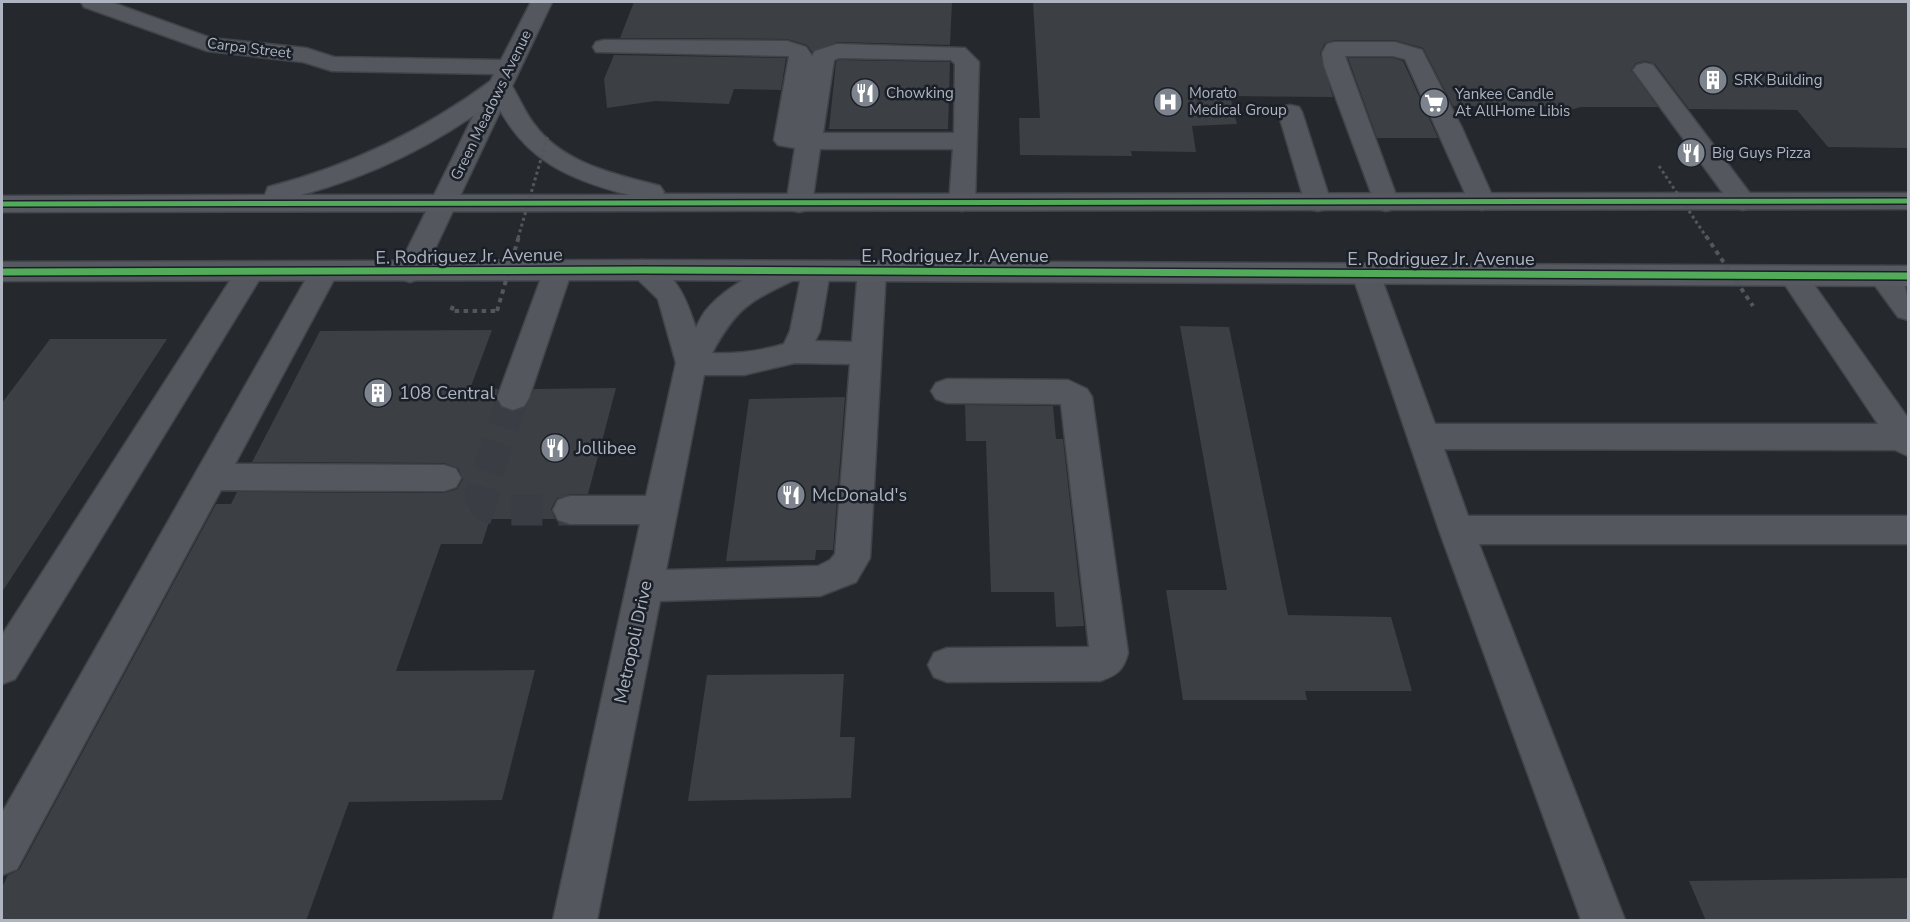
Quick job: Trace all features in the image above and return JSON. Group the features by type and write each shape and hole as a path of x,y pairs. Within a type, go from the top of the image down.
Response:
{"main road":[{"path":"231,204 298,188 360,167 435,131 463,114 508,68"},
{"path":"508,68 510,111 527,135 553,157 587,176 696,204"},
{"path":"2,204 1908,201"},
{"name":"E. Rodriguez Jr. Avenue","path":"2,272 872,270 1895,276"}],"street":[{"name":"Carpa Street","path":"92,2 207,44 306,55 332,64 508,68"},
{"name":"Green Meadows Avenue","path":"410,272 541,2"},
{"path":"604,47 787,48 798,52 801,58 798,140 799,204"},
{"path":"1386,203 1336,66 1333,53 1335,49 1395,49 1414,55 1450,128 1482,202"},
{"path":"798,140 823,56 837,51 957,53 967,62 962,204"},
{"path":"1645,70 1743,202"},
{"path":"1290,112 1318,203"},
{"path":"798,140 966,141"},
{"path":"513,398 558,270"},
{"name":"Metropoli Drive","path":"642,270 671,294 691,363"},
{"path":"645,586 820,581 843,571 852,558 872,270"},
{"path":"795,352 805,330 802,271"},
{"name":"Metropoli Drive","path":"576,921 691,363 717,316 741,294 802,271"},
{"path":"2,668 250,272"},
{"path":"2,854 324,272"},
{"path":"1366,274 1456,530 1603,921"},
{"path":"1792,276 1906,440"},
{"path":"1895,276 1908,310"},
{"path":"691,363 739,366 765,362 795,352 865,353"},
{"path":"947,391 1068,392 1076,398 1109,653 1107,660 1100,664 947,665"},
{"path":"1423,436 1906,440"},
{"path":"211,477 444,478"},
{"path":"570,510 660,510"},
{"path":"1456,530 1908,530"}],"path":[{"path":"497,310 548,135"},
{"path":"1659,165 1753,306"}],"building":[{"path":"634,2 952,2 950,45 837,42 812,52 807,45 787,39 620,38"},
{"path":"1033,2 1908,2 1908,148 1828,147 1797,110 1689,109 1655,64 1646,61 1636,63 1631,70 1658,107 1581,107 1566,111 1546,106 1453,106 1423,48 1395,40 1335,40 1325,43 1320,53 1333,97 1230,96 1237,124 1192,126 1196,152 1131,151 1132,156 1020,155 1019,118 1040,118"},
{"path":"614,55 786,58 781,90 734,89 729,104 655,101 607,108 604,79"},
{"path":"1348,58 1393,58 1403,61 1438,138 1377,138"},
{"path":"839,60 950,62 948,129 829,129 836,62"},
{"path":"1180,326 1229,327 1288,615 1391,617 1412,691 1305,691 1307,700 1183,700 1166,590 1227,590"},
{"path":"492,330 470,389 498,389 495,399 501,408 512,412 525,408 534,389 616,388 588,494 570,494 557,498 551,509 555,519 490,519 482,544 441,544 396,671 535,670 502,800 349,802 306,921 2,921 2,887 8,875 19,870 216,504 231,504 237,492 444,493 457,489 463,479 458,468 444,463 252,462 320,331"},
{"path":"50,339 167,339 2,592 2,403"},
{"path":"845,397 833,550 816,550 815,560 726,561 749,399"},
{"path":"965,405 1053,406 1056,439 1063,439 1084,626 1056,627 1054,592 991,592 986,441 966,441"},
{"path":"844,674 840,737 855,737 851,798 688,801 707,675"},
{"path":"1908,878 1908,921 1706,921 1689,881"}],"tunnel":[{"path":"513,398 480,495 486,506 497,510 570,510"}],"cycle path":[{"path":"2,204 1908,201"},
{"path":"2,272 642,270 1908,276"}],"place":[{"name":"SRK Building","path":"1713,80"},
{"name":"Chowking","path":"865,93"},
{"name":"Morato Medical Group","path":"1168,102"},
{"name":"Yankee Candle At AllHome Libis","path":"1434,103"},
{"name":"Big Guys Pizza","path":"1691,153"},
{"name":"108 Central","path":"378,393"},
{"name":"Jollibee","path":"555,448"},
{"name":"McDonald's","path":"791,495"}]}
